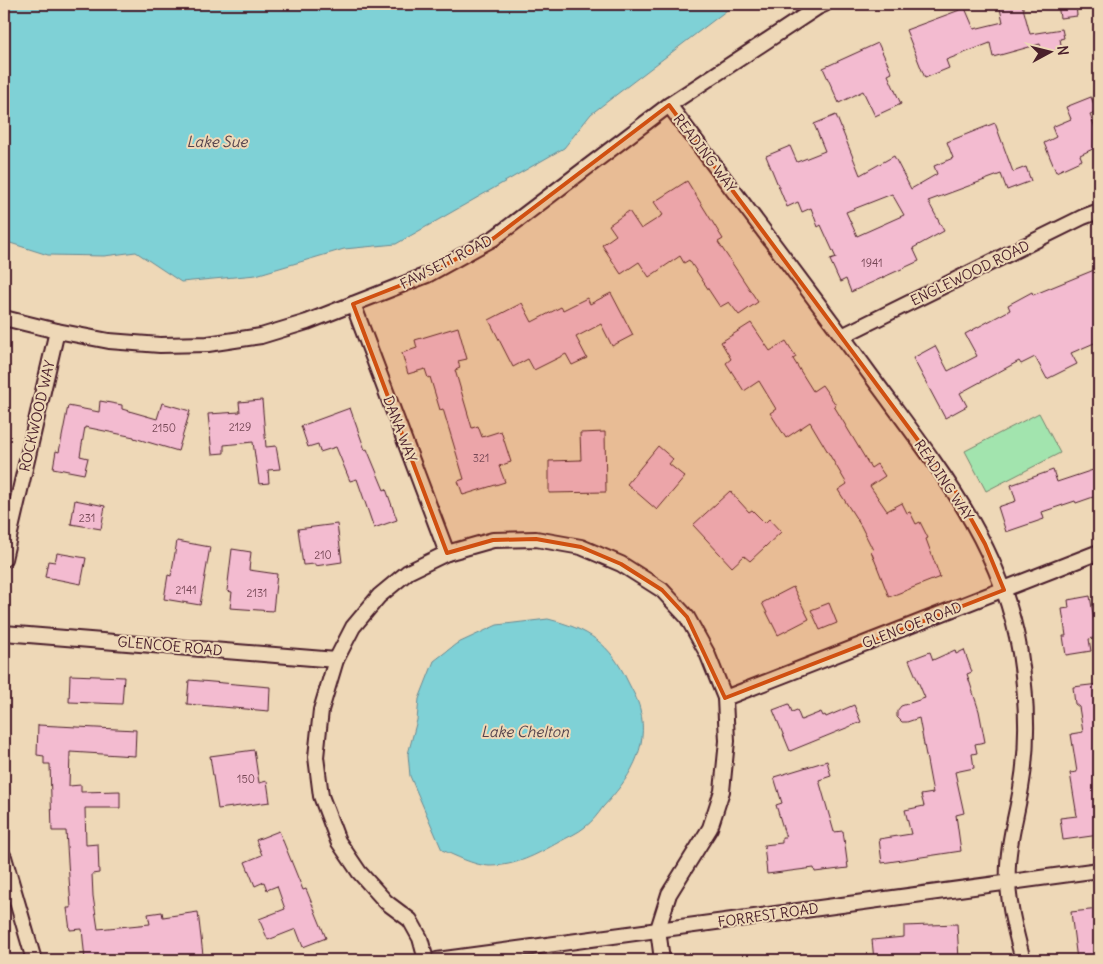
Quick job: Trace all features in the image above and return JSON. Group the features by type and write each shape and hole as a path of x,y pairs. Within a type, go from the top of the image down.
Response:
{"street":[{"name":"FAWSETT ROAD","path":"4,318 109,341 160,345 208,344 261,336 307,322 427,274 494,238 669,105 825,4"},
{"name":"READING WAY","path":"669,105 842,336 954,490 985,544 1004,590 1019,650 1026,700 1026,746 1008,865 1008,883 1014,925 1023,960"},
{"name":"ENGLEWOOD ROAD","path":"842,336 1099,211"},
{"name":"DANA WAY","path":"353,304 447,553"},
{"name":"ROCKWOOD WAY","path":"4,560 57,331"},
{"path":"426,960 420,938 410,920 386,902 359,872 338,841 321,796 316,757 321,710 336,660 353,627 379,596 408,572 447,553 493,540 536,538 581,547 621,564 662,590 687,617 707,653 725,698 727,741 722,791 710,828 669,894 658,929 662,960"},
{"name":"GLENCOE ROAD","path":"725,698 1099,552"},
{"name":"GLENCOE ROAD","path":"4,633 336,660"},
{"path":"4,856 34,960"},
{"name":"FORREST ROAD","path":"437,960 1099,870"},
{"name":"READING WAY","path":"1013,960 1014,925"}],"highlighted area":[{"path":"669,105 955,490 985,544 1004,590 725,698 687,617 662,590 621,564 581,547 536,539 493,540 447,553 353,304 427,275 494,238"}],"green space":[{"path":"1039,413 1060,453 986,491 965,451"}],"water":[{"name":"Lake Sue","path":"4,4 735,4 591,114 564,148 396,244 344,249 256,275 181,282 136,252 104,256 48,255 4,241"},
{"name":"Lake Chelton","path":"548,619 586,633 614,657 639,706 642,737 635,763 621,786 588,825 579,831 517,862 489,866 471,862 442,850 410,776 408,754 417,720 419,699 434,661 456,644 497,625"}],"building":[{"path":"999,4 1022,4 1030,34 1062,29 1064,38 1060,39 1062,50 1042,53 1040,44 993,57 990,43 946,60 949,68 925,78 906,30 965,8 974,29 1003,22"},
{"path":"1058,4 1076,4 1077,16 1060,18"},
{"path":"878,43 892,73 888,75 901,104 875,116 863,91 839,103 823,68"},
{"path":"1091,97 1097,112 1090,115 1099,137 1099,146 1080,155 1082,160 1056,172 1044,143 1056,137 1052,127 1071,119 1066,107"},
{"path":"836,115 860,175 894,156 911,189 937,174 934,166 953,158 947,142 995,123 1013,172 1026,167 1031,181 1007,190 1001,174 928,201 944,231 913,248 919,261 851,292 846,279 840,282 830,260 836,258 821,225 818,227 811,208 802,212 798,202 787,207 766,156 790,146 797,162 825,151 814,124","holes":["892,194 904,215 857,236 846,212"]},
{"path":"687,181 723,239 718,242 758,302 739,315 729,302 720,307 689,260 684,263 680,256 649,277 639,262 621,274 602,245 616,235 609,225 629,211 641,229 663,215 654,202"},
{"path":"1099,268 1099,341 1071,353 1077,364 1047,379 1035,357 1021,364 1019,361 960,393 967,406 945,418 913,358 935,346 948,371 977,356 965,334 1010,310 1008,305 1032,292 1033,295"},
{"path":"611,293 633,335 612,346 601,324 576,337 587,358 572,365 566,354 534,370 528,359 513,367 489,320 522,303 532,322 561,307 563,310 587,298 590,304"},
{"path":"751,323 770,351 786,341 796,357 793,359 813,391 822,385 836,405 834,406 871,468 877,464 885,476 870,486 887,511 902,503 907,513 910,512 916,524 920,522 928,538 926,539 940,577 889,597 871,551 873,550 861,526 838,490 847,484 810,422 786,438 770,413 776,409 759,381 744,391 726,363 731,359 721,342"},
{"path":"458,327 467,359 458,361 460,368 455,370 472,428 478,426 482,437 501,431 511,462 499,466 505,482 463,495 458,481 464,479 443,409 440,410 430,377 428,378 425,369 408,374 402,353 417,348 415,340"},
{"path":"262,400 266,447 276,446 280,469 268,470 269,483 259,484 253,442 224,445 224,453 212,454 208,414 240,412 239,402"},
{"path":"100,401 122,405 122,409 157,419 162,403 190,411 178,451 134,437 85,427 80,456 88,458 84,474 53,468 56,451 59,452 68,406 99,412"},
{"path":"350,408 365,450 367,449 384,490 386,489 397,520 374,528 357,479 350,481 336,447 320,452 318,444 308,447 301,426"},
{"path":"605,432 606,492 549,493 549,461 581,460 580,433"},
{"path":"658,446 673,459 669,464 685,477 657,510 627,484"},
{"path":"1099,468 1099,495 1042,512 1044,519 1006,532 998,507 1016,501 1011,485 1053,470 1057,482"},
{"path":"730,491 749,512 752,510 765,523 769,519 781,532 750,561 744,556 732,567 693,525"},
{"path":"75,500 105,506 101,529 71,524"},
{"path":"337,524 342,562 315,566 315,564 303,565 298,529"},
{"path":"177,541 210,547 200,605 164,599 168,575 171,576"},
{"path":"232,549 251,552 249,570 277,574 273,611 230,608 232,592 227,591"},
{"path":"57,553 86,558 81,584 45,577 48,561 55,562"},
{"path":"793,587 809,619 778,635 762,603"},
{"path":"1090,596 1097,637 1089,639 1091,651 1066,655 1063,636 1066,636 1062,609 1069,608 1068,600"},
{"path":"829,603 837,623 820,630 811,610"},
{"path":"955,650 956,654 964,650 972,672 967,674 979,711 985,742 975,744 977,753 972,754 974,768 955,772 964,813 956,815 961,851 882,863 879,839 911,834 905,810 924,806 921,795 933,793 919,718 902,722 897,717 897,711 901,706 925,698 909,660 930,652 933,660"},
{"path":"70,675 124,677 122,704 69,702"},
{"path":"189,680 270,687 269,711 187,704"},
{"path":"1099,684 1099,835 1063,840 1060,818 1077,816 1070,773 1077,772 1071,734 1083,732 1079,707 1075,704 1073,687"},
{"path":"789,704 792,712 797,710 801,720 821,712 826,717 854,705 861,722 790,751 773,710"},
{"path":"38,725 136,730 135,756 70,752 69,786 81,785 81,792 120,791 120,808 85,808 86,845 98,844 99,873 92,874 98,929 150,924 148,914 162,912 163,917 198,912 203,955 160,960 85,960 82,929 70,930 67,908 71,908 66,831 52,831 50,764 44,764 44,756 37,755"},
{"path":"254,750 259,783 267,781 270,802 218,809 210,756"},
{"path":"827,761 831,776 819,780 834,832 843,831 848,868 815,872 814,868 767,874 764,845 782,843 782,838 786,838 776,805 782,803 774,777"},
{"path":"279,831 303,890 306,889 326,938 303,947 296,929 268,940 259,919 285,909 277,886 267,890 264,882 255,886 245,862 262,855 256,840"},
{"path":"1099,909 1099,957 1077,960 1071,912"},
{"path":"957,924 959,960 874,960 872,940 904,937 904,926"}]}
